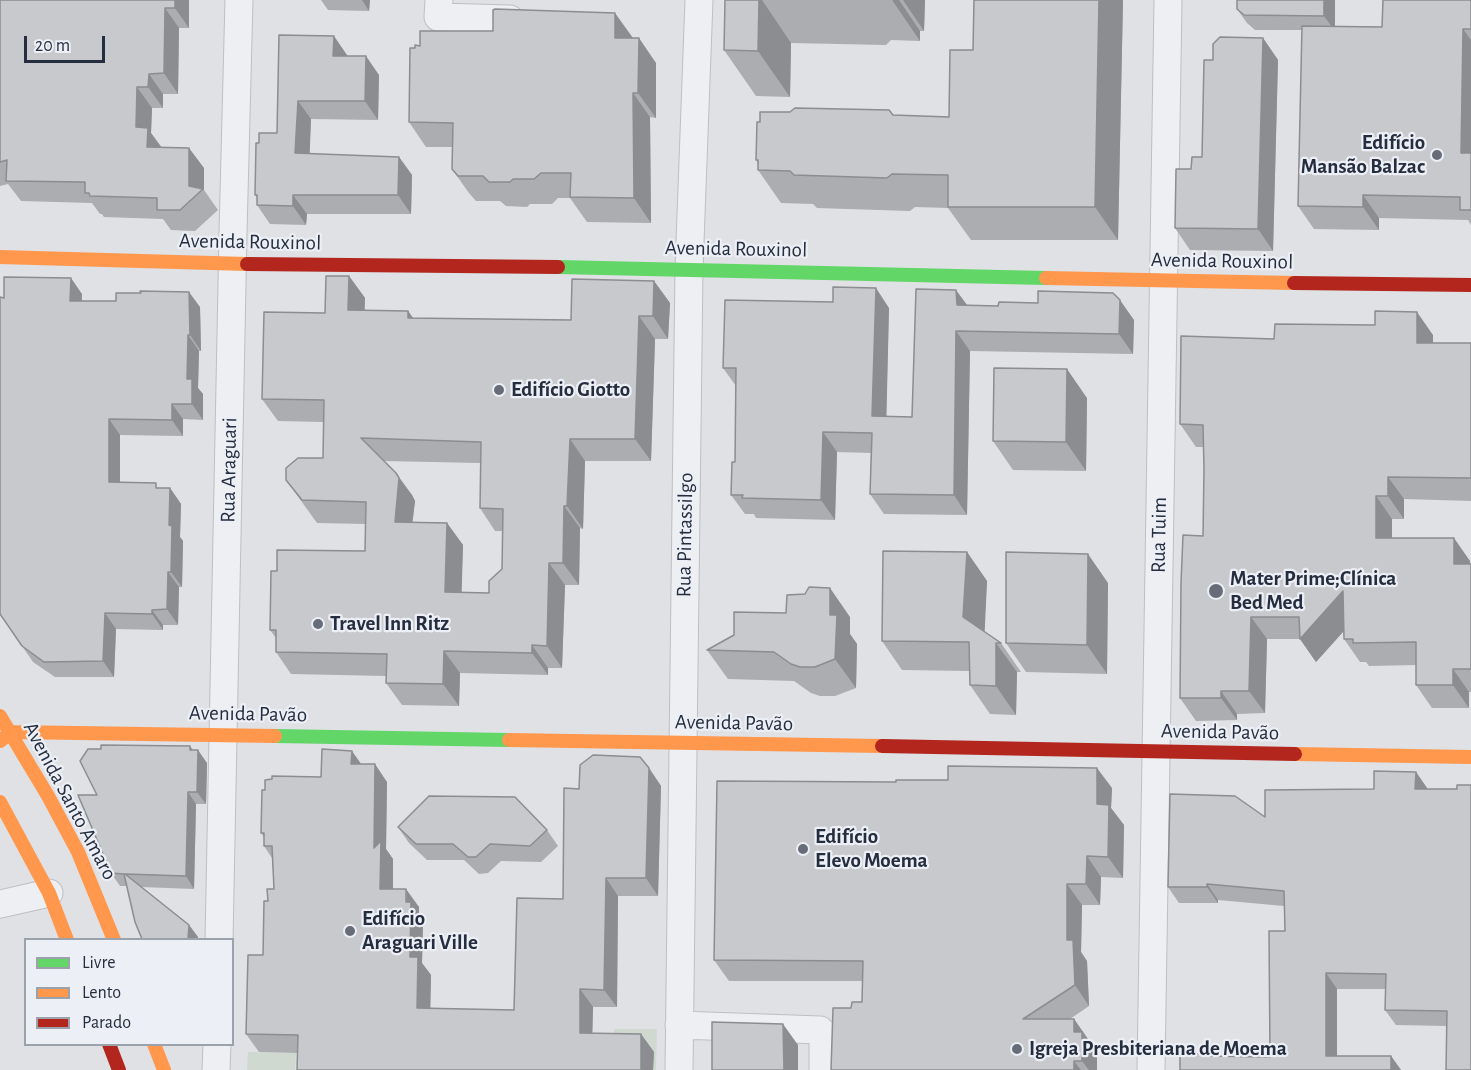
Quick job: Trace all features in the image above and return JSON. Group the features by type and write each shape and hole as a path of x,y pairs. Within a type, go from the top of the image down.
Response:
{"street":[{"name":"Rua Araguari","path":"219,938 239,0"},
{"path":"439,0 438,17 510,19"},
{"name":"Rua Pintassilgo","path":"679,1070 689,269 699,0"},
{"name":"Rua Tuim","path":"1151,1070 1168,0"},
{"name":"Avenida Rouxinol","path":"0,257 233,263 689,269 1163,281 1471,285"},
{"name":"Avenida Santo Amaro","path":"0,716 5,737 78,852 114,938"},
{"name":"Avenida Pavão","path":"5,737 225,735 1471,757"},
{"path":"0,802 49,893 67,938"},
{"path":"0,904 49,893"},
{"path":"679,1025 820,1030 823,1033 823,1070"},
{"path":"110,1046 119,1070"},
{"path":"155,1046 164,1070"},
{"path":"216,1070 217,1046"}],"shaded area":[{"path":"614,1029 657,1029 656,1070 612,1070"},
{"path":"248,1052 296,1053 295,1070 247,1070"}],"building":[{"path":"0,0 175,0 175,8 165,8 164,73 149,74 148,87 137,87 136,127 148,128 147,147 189,148 189,186 203,189 180,210 157,210 157,198 90,196 89,193 85,193 85,182 6,181 7,160 0,162"},
{"path":"725,0 759,0 758,51 724,50"},
{"path":"974,0 1099,0 1095,207 948,207 948,175 892,174 887,178 794,175 790,171 758,170 757,122 760,122 760,112 790,112 795,108 889,110 893,115 949,117 950,50 973,50"},
{"path":"1237,0 1324,0 1324,16 1244,15 1237,9"},
{"path":"1383,0 1471,0 1471,29 1463,29 1461,153 1471,153 1471,210 1460,210 1460,197 1363,195 1363,207 1298,206 1302,26 1382,27"},
{"path":"493,10 615,13 615,38 639,38 638,93 633,93 634,198 570,197 571,173 541,173 534,179 513,179 510,182 489,182 483,176 458,176 452,169 453,123 409,122 410,48 415,48 415,45 420,46 420,31 493,31"},
{"path":"279,35 334,36 333,56 366,56 365,101 298,101 295,153 399,157 398,195 293,195 293,206 257,205 257,195 255,195 256,143 259,143 259,133 277,133"},
{"path":"1220,37 1263,38 1258,229 1175,228 1176,169 1191,169 1192,157 1202,157 1204,60 1213,60 1213,44"},
{"path":"326,276 349,276 348,310 408,311 408,318 571,320 572,279 654,281 653,316 639,316 635,439 570,439 567,506 564,506 563,563 549,563 547,646 532,645 532,653 444,651 443,684 386,683 387,654 276,652 276,630 270,630 271,571 277,571 277,550 365,551 366,502 302,500 286,480 286,468 298,458 323,458 324,400 262,399 264,312 325,313","holes":["361,438 481,442 480,508 503,509 502,569 489,581 489,593 445,592 447,523 395,522 399,478"]},
{"path":"4,277 71,278 70,301 116,301 116,293 141,293 140,291 189,292 190,335 188,335 187,379 192,379 192,404 172,404 172,420 109,419 109,482 156,483 156,488 170,488 171,572 168,572 167,609 152,610 152,614 105,613 103,661 44,662 22,646 0,614 0,297 4,298"},
{"path":"833,287 876,288 872,416 912,417 916,289 956,290 957,305 998,306 999,302 1038,303 1038,291 1113,293 1120,300 1119,334 956,331 954,495 870,494 872,433 823,432 821,500 742,498 743,495 731,495 732,462 735,462 736,368 723,368 725,300 833,302"},
{"path":"1375,311 1417,312 1417,343 1471,343 1471,478 1388,477 1388,496 1376,496 1376,538 1454,538 1454,564 1471,564 1471,669 1453,669 1453,685 1416,685 1416,642 1353,643 1353,639 1344,639 1343,591 1300,639 1299,617 1251,617 1249,691 1221,691 1221,698 1180,698 1183,535 1203,536 1204,469 1203,425 1180,424 1181,336 1274,339 1275,324 1375,325"},
{"path":"994,368 1067,369 1066,442 993,441"},
{"path":"883,551 967,552 963,617 1001,643 996,643 996,686 970,685 969,642 882,641"},
{"path":"1006,552 1088,554 1087,645 1006,643"},
{"path":"809,587 830,588 830,615 837,615 835,659 815,667 800,667 791,664 774,652 707,650 734,635 734,612 786,613 787,595 805,594"},
{"path":"101,745 190,746 190,750 198,750 197,792 188,792 186,876 125,874 189,925 188,938 142,938 135,922 124,874 111,873 78,795 97,795 80,761 88,749 101,749"},
{"path":"322,749 352,751 351,764 375,764 374,848 381,841 380,889 406,889 406,902 411,902 410,957 418,957 417,1008 514,1010 517,898 563,899 564,788 579,789 580,765 593,755 640,757 649,768 646,878 606,878 604,990 580,989 580,1033 641,1034 641,1070 297,1070 298,1035 246,1034 248,955 263,955 264,901 268,901 267,889 274,889 272,846 264,846 264,833 261,833 262,790 265,790 265,780 272,779 272,776 321,777"},
{"path":"948,766 1097,768 1097,804 1109,805 1108,857 1087,856 1086,884 1067,884 1067,940 1073,940 1075,985 1023,1019 1074,1019 1074,1032 1082,1032 1082,1061 1074,1061 1074,1070 831,1070 833,1008 851,1008 852,1002 862,1002 863,961 714,960 717,781 948,780"},
{"path":"1374,771 1416,772 1415,789 1457,789 1457,785 1471,785 1471,1070 1446,1070 1447,1011 1385,1010 1386,974 1326,973 1326,1056 1391,1056 1391,1070 1180,1070 1180,1053 1270,1057 1269,931 1285,931 1284,891 1207,884 1207,887 1168,887 1170,794 1235,796 1265,817 1265,790 1374,789"},
{"path":"429,796 515,797 547,830 530,846 490,844 476,857 468,857 453,844 416,844 398,827"},
{"path":"712,1022 783,1024 784,1070 712,1070"}],"traffic: fast":[{"path":"558,267 1046,278"},
{"path":"275,736 509,740"}],"traffic: slow":[{"path":"0,257 247,264"},
{"path":"1046,278 1294,283"},
{"path":"0,716 48,796 78,852 113,938"},
{"path":"0,741 11,732 275,736"},
{"path":"509,740 882,746"},
{"path":"1295,754 1471,757"},
{"path":"0,802 49,893 66,938"},
{"path":"155,1046 164,1070"}],"traffic: jam":[{"path":"247,264 558,267"},
{"path":"1294,283 1471,285"},
{"path":"882,746 1295,754"},
{"path":"110,1046 119,1070"}],"place":[{"name":"Edifício Mansão Balzac","path":"1437,155"},
{"name":"Edifício Giotto","path":"499,390"},
{"name":"Mater Prime;Clínica Bed Med","path":"1216,591"},
{"name":"Travel Inn Ritz","path":"318,624"},
{"name":"Edifício Elevo Moema","path":"803,849"},
{"name":"Edifício Araguari Ville","path":"350,931"},
{"name":"Igreja Presbiteriana de Moema","path":"1017,1049"}]}
